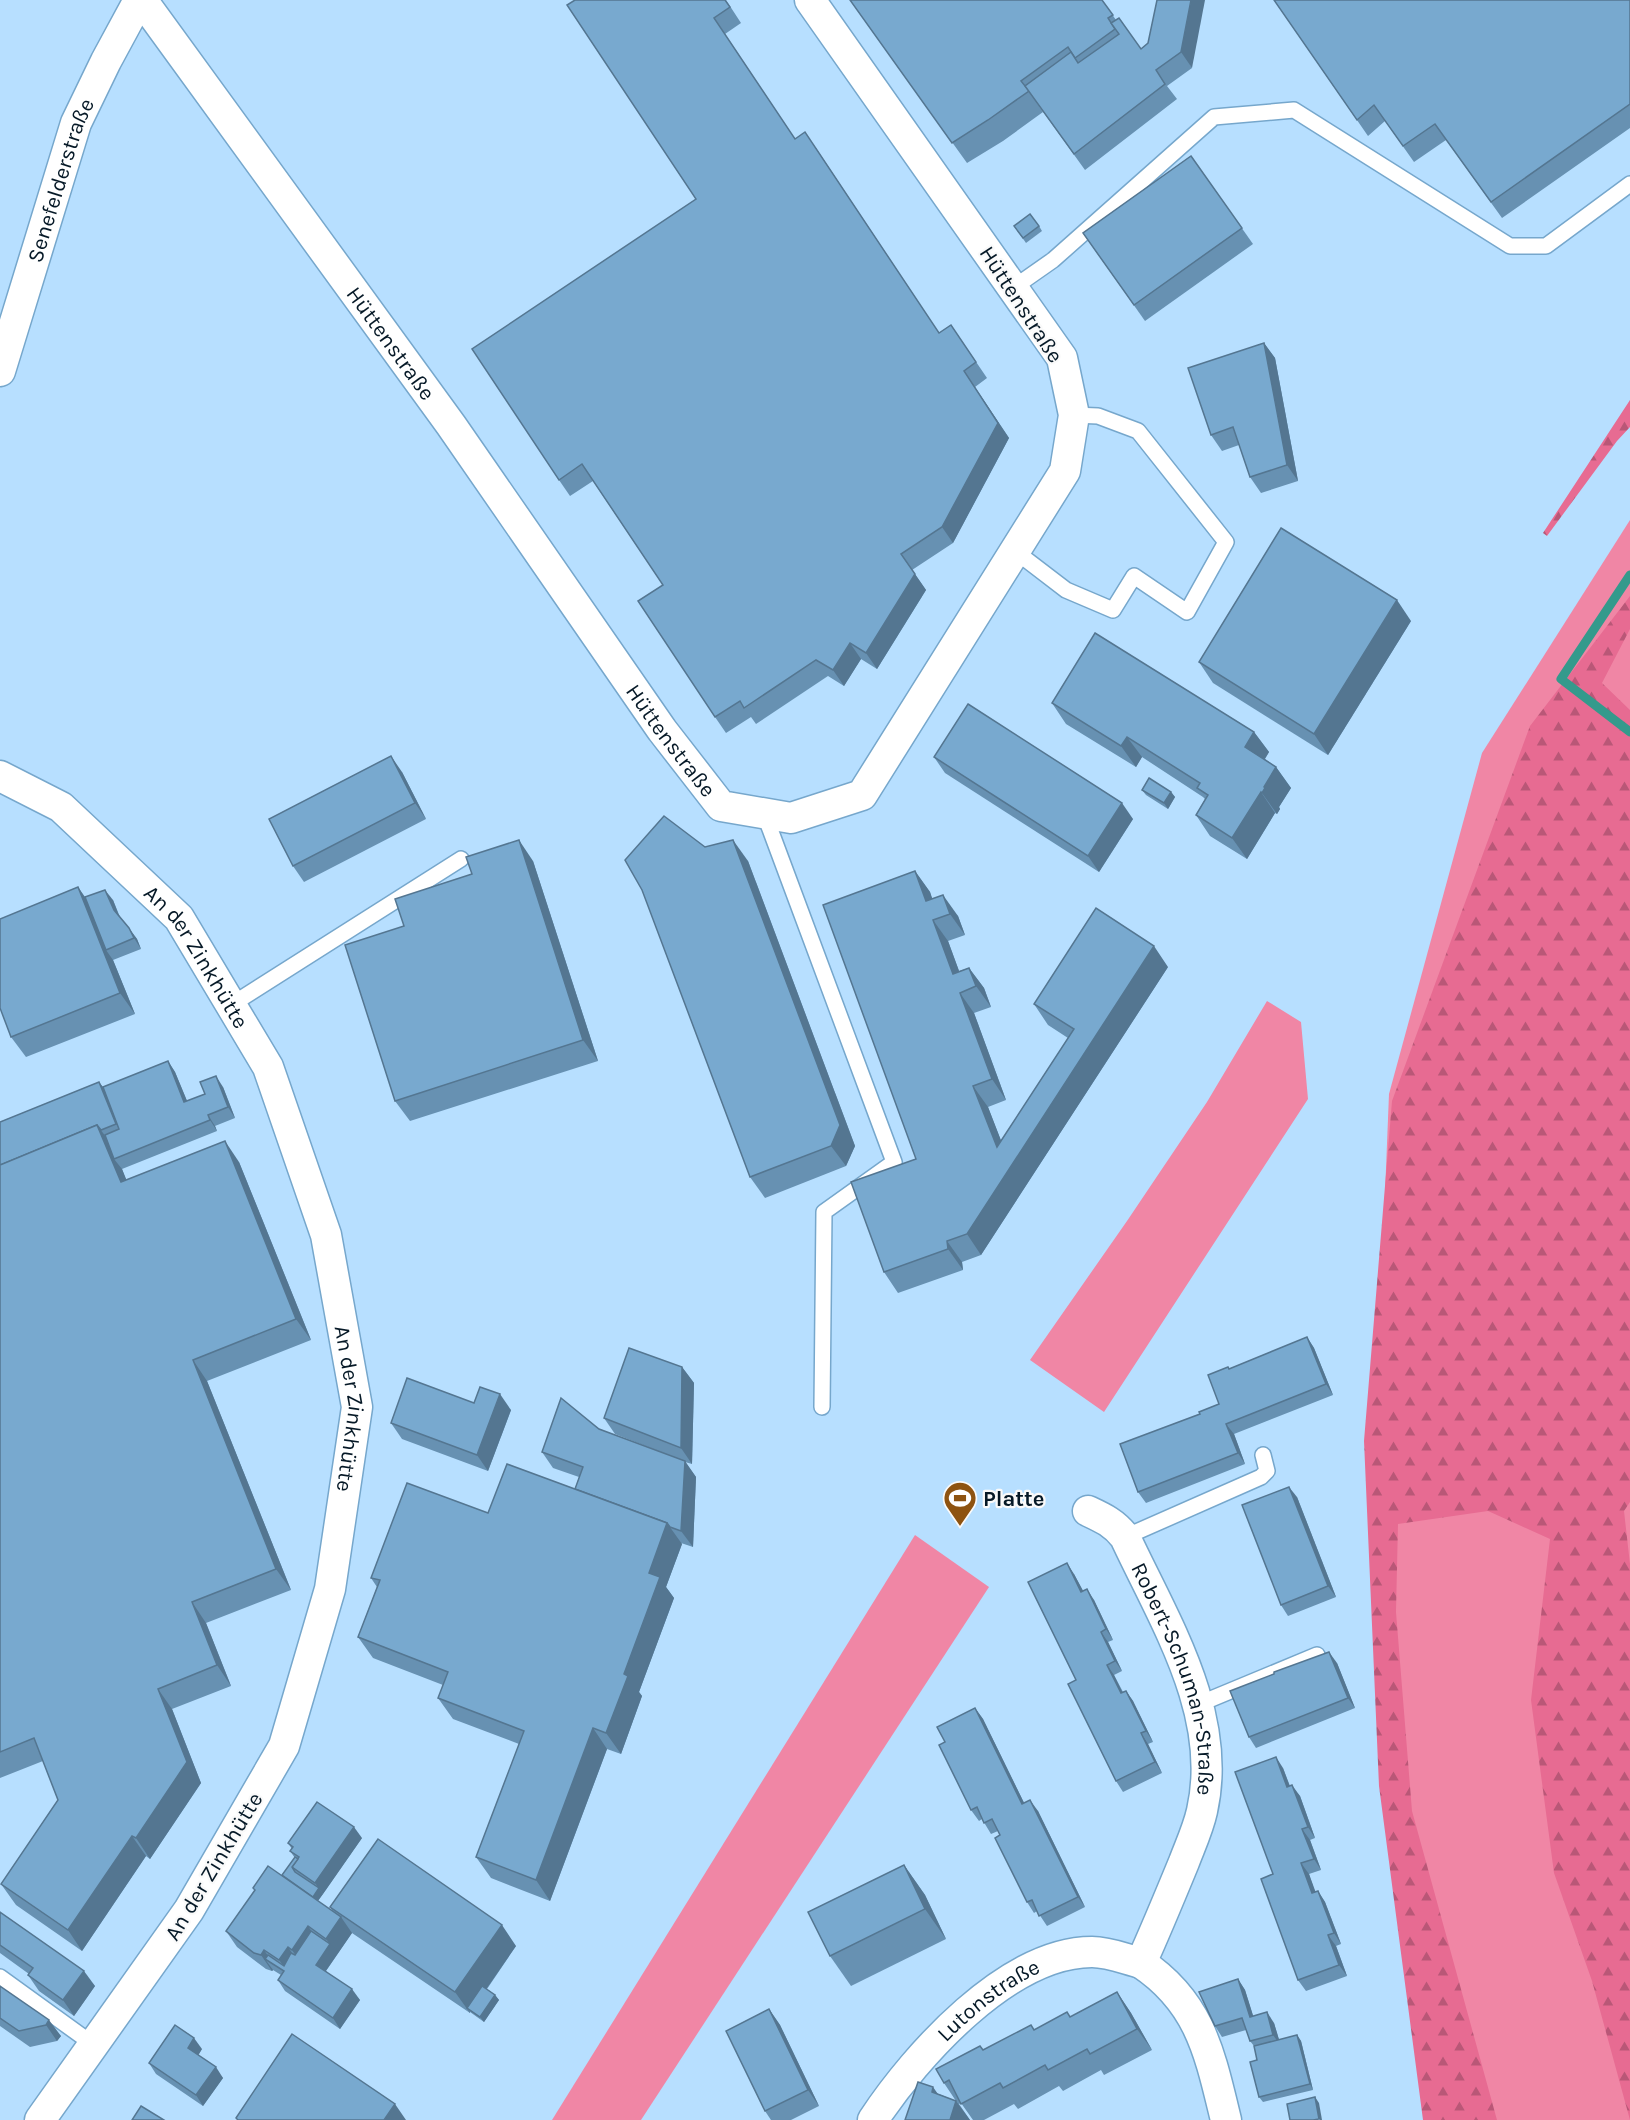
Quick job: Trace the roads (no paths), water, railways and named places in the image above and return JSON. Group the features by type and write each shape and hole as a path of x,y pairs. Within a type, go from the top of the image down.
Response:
{"street":[{"name":"Senefelderstraße","path":"0,371 76,123 140,0"},
{"name":"Hüttenstraße","path":"140,0 451,425 670,740 721,806 791,818 862,795 1065,471 1074,415 1062,358 810,0"},
{"name":"An der Zinkhütte","path":"0,776 61,807 179,918 268,1067 326,1235 357,1407 330,1589 284,1746 189,1910 40,2120"},
{"name":"Robert-Schuman-Straße","path":"1088,1511 1107,1519 1125,1537 1187,1672 1199,1704 1207,1748 1206,1788 1202,1811 1179,1874 1141,1963"},
{"name":"Lutonstraße","path":"873,2120 893,2090 936,2042 998,1987 1015,1977 1042,1964 1080,1953 1111,1954 1141,1963"},
{"path":"1141,1963 1176,1991 1193,2018 1209,2051 1226,2120"}],"lane":[{"path":"1013,288 1053,260 1214,117 1294,110 1510,246 1546,246 1630,184"},
{"path":"1015,550 1066,590 1113,610 1134,576 1187,612 1226,542 1138,431 1098,416 1074,415"},
{"path":"764,813 894,1162 824,1212 822,1407"},
{"path":"231,1005 461,859"},
{"path":"1125,1537 1261,1477 1267,1471 1263,1455"},
{"path":"1199,1704 1317,1655"},
{"path":"0,1977 94,2045"}],"waterway":[{"path":"1630,575 1561,679 1630,732"}],"place":[{"name":"Platte","path":"960,1527"}]}
